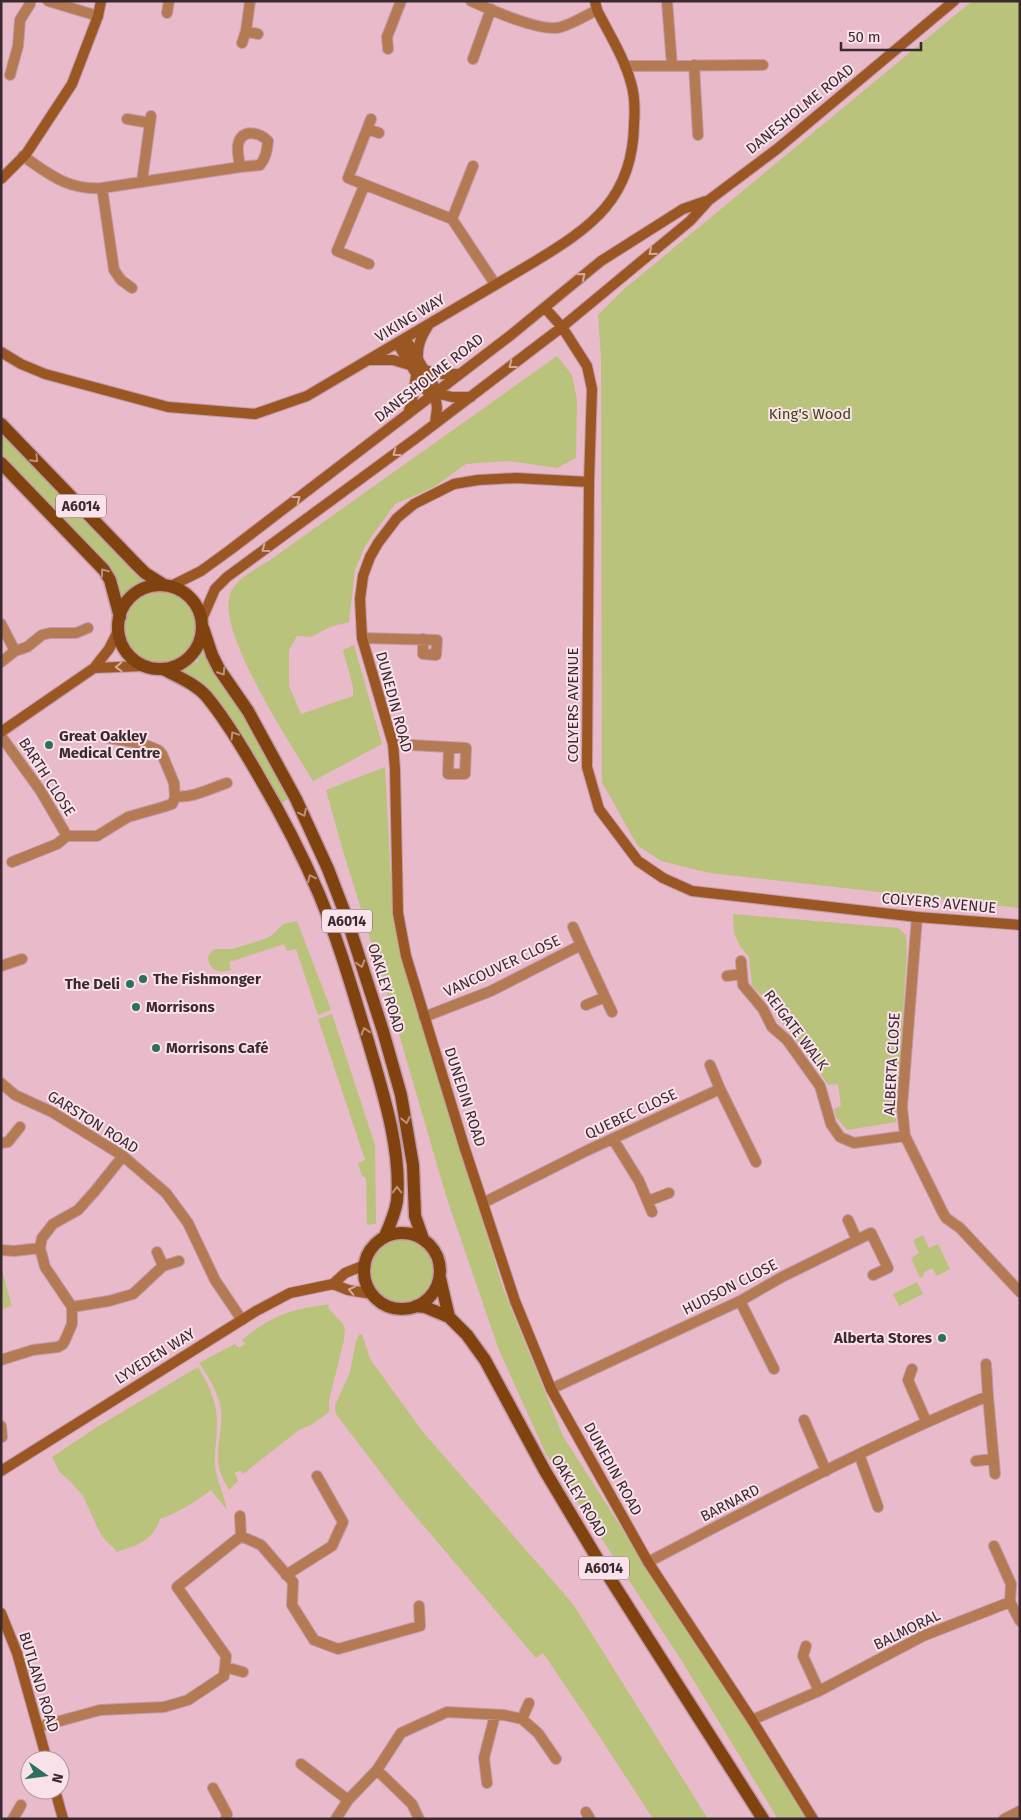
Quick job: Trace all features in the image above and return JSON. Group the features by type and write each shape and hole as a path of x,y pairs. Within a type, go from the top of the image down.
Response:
{"main road":[{"name":"A6014","path":"1,424 145,573 167,586"},
{"name":"A6014","path":"1,463 104,570 110,580 120,618"},
{"path":"152,586 167,586 182,591 191,598 198,608 202,624 200,640 190,656 175,667 163,669 144,666 134,660 121,642 118,631 120,618 124,606 131,597 141,590 152,586"},
{"name":"OAKLEY ROAD","path":"202,624 212,656 248,711 296,799 328,870 346,916 401,1095 413,1164 415,1216 423,1239"},
{"name":"A6014","path":"163,669 194,685 206,696 225,722 281,815 319,894 361,1016 382,1087 394,1140 397,1200 394,1215 385,1236"},
{"path":"440,1278 435,1290 427,1300 416,1306 404,1309 392,1308 372,1294 364,1275 364,1264 368,1253 385,1236 398,1233 411,1234 423,1239 432,1246 437,1256 449,1317"},
{"name":"OAKLEY ROAD","path":"416,1306 425,1307 449,1317 467,1335 485,1360 545,1471 592,1550 763,1819"}],"street":[{"path":"10,75 18,46 20,20 30,1"},
{"path":"48,1 98,16"},
{"path":"1,179 23,156 72,84 98,16 101,1"},
{"path":"167,13 169,1"},
{"path":"242,43 246,31 250,1"},
{"path":"388,49 387,37 402,1"},
{"path":"471,1 515,19 540,26 560,28 596,6"},
{"path":"666,1 672,66"},
{"name":"DANESHOLME ROAD","path":"202,624 215,589 227,577 435,424 562,327 690,221 709,200 777,148 954,1"},
{"name":"VIKING WAY","path":"1,352 21,364 44,374 168,407 255,414 307,396 571,240 586,228 608,205 622,183 630,161 635,106 632,84 625,66 596,6"},
{"path":"473,59 491,9"},
{"path":"246,31 258,34"},
{"path":"694,64 698,135"},
{"path":"625,66 763,65"},
{"path":"127,119 151,119 142,181"},
{"path":"379,133 370,124 348,178 364,186 452,219 495,284"},
{"path":"23,156 60,181 87,189 240,167"},
{"path":"452,219 473,166"},
{"path":"364,186 337,251 369,264"},
{"path":"102,188 114,270 121,280 132,288"},
{"name":"DANESHOLME ROAD","path":"167,586 200,571 230,550 545,308 601,261 683,209 709,200"},
{"name":"COLYERS AVENUE","path":"545,308 562,327 587,366 592,389 589,482 587,767 599,809 638,861 663,878 692,891 917,917 1020,925"},
{"path":"414,362 420,341 430,323"},
{"path":"401,340 421,373 427,391 452,397 471,397"},
{"path":"368,360 414,362"},
{"path":"421,373 459,374"},
{"path":"408,414 421,373"},
{"path":"435,393 437,408 435,424"},
{"name":"DUNEDIN ROAD","path":"589,482 516,478 478,480 454,484 414,504 397,518 378,542 370,557 363,576 360,599 362,638 393,744 398,913 406,956 483,1203 515,1301 551,1389 648,1562 752,1720 813,1819"},
{"path":"1,624 15,651"},
{"path":"1,662 42,635 50,632 76,633 88,628"},
{"path":"1,734 94,668 109,649 118,631"},
{"path":"362,638 423,639"},
{"path":"94,668 144,666"},
{"name":"BARTH CLOSE","path":"1,734 40,790 67,836"},
{"path":"109,738 143,744 158,750 162,754 174,783 175,796 190,796 227,783"},
{"path":"393,744 449,747"},
{"name":"BARTH CLOSE","path":"12,862 56,844 67,836 97,836 133,815 150,812 172,804 175,796"},
{"name":"ALBERTA CLOSE","path":"917,917 902,1107 905,1136 946,1218 960,1228 1020,1292"},
{"path":"573,927 581,945"},
{"name":"VANCOUVER CLOSE","path":"424,1017 490,991 581,945 612,1012"},
{"path":"1,966 22,959"},
{"name":"REIGATE WALK","path":"741,961 743,986 763,1009 772,1027 786,1040 820,1086 830,1124 840,1137 854,1143 905,1136"},
{"path":"727,976 742,974"},
{"path":"586,1005 605,997"},
{"path":"710,1065 756,1162"},
{"name":"GARSTON ROAD","path":"1,1083 15,1095 52,1112 123,1156 166,1193 177,1206 195,1235 215,1280 242,1320"},
{"name":"QUEBEC CLOSE","path":"483,1203 613,1138 720,1089"},
{"path":"1,1143 8,1142 20,1127"},
{"path":"613,1138 639,1181 652,1212"},
{"path":"1,1360 33,1350 50,1349 63,1344 72,1324 72,1307 45,1267 40,1248 42,1238 53,1224 78,1210 123,1156"},
{"path":"648,1200 669,1193"},
{"path":"848,1220 856,1240"},
{"name":"HUDSON CLOSE","path":"551,1389 740,1301 782,1277 871,1233 888,1268 874,1275"},
{"path":"1,1250 40,1248"},
{"path":"157,1252 163,1266"},
{"path":"72,1307 109,1301 133,1294 163,1266 179,1261"},
{"name":"LYVEDEN WAY","path":"1,1471 242,1320 290,1294 333,1284 345,1274 364,1264"},
{"path":"333,1284 348,1290 372,1294"},
{"path":"740,1301 774,1369"},
{"path":"986,1364 995,1474"},
{"path":"912,1369 908,1380 926,1422"},
{"name":"BARNARD","path":"648,1562 858,1454 926,1422 988,1396"},
{"path":"804,1420 826,1471"},
{"path":"1,1426 2,1437"},
{"path":"858,1454 878,1507"},
{"path":"976,1461 994,1459"},
{"path":"286,1575 332,1546 343,1522 317,1476"},
{"path":"240,1516 241,1536"},
{"path":"241,1536 261,1545 293,1582 292,1605 314,1640 338,1649 420,1626 419,1606"},
{"path":"38,1727 100,1710 164,1707 188,1700 224,1676 226,1656 177,1587 241,1536"},
{"path":"994,1546 1011,1584 1010,1602 1020,1621"},
{"name":"BALMORAL","path":"752,1720 819,1691 923,1636 1010,1602"},
{"name":"BUTLAND ROAD","path":"1,1613 17,1653 44,1750"},
{"path":"806,1646 802,1656 819,1691"},
{"path":"225,1667 243,1672"},
{"path":"522,1719 528,1703"},
{"path":"336,1819 348,1800 377,1770 401,1733 446,1712 495,1715 522,1719 538,1733 556,1759"},
{"path":"487,1783 484,1758 495,1715"},
{"path":"301,1764 348,1800"},
{"path":"377,1770 412,1804 419,1819"},
{"path":"213,1788 227,1814 226,1819"},
{"path":"58,1800 63,1819"},
{"path":"13,1819 21,1805"},
{"path":"1004,1819 1020,1811"}],"green space":[{"name":"King's Wood","path":"972,1 1020,1 1020,908 710,873 661,861 637,845 602,782 601,356 598,315 623,290"},
{"path":"557,356 572,375 577,400 576,458 557,468 508,461 466,464 434,487 395,504 365,546 355,570 349,622 330,627 311,637 297,636 289,650 289,686 301,714 353,696 353,687 343,650 354,645 382,744 313,781 275,718 246,664 229,616 231,592 245,576"},
{"path":"1,432 146,580 136,586 123,599 112,569 1,453"},
{"path":"161,592 175,595 187,602 194,614 197,628 194,642 187,654 175,661 161,664 147,661 135,654 128,642 125,628 128,614 135,602 147,595"},
{"path":"202,650 220,682 255,733 290,798 281,803 259,765 180,671 198,661"},
{"path":"385,767 393,917 445,1100 504,1291 563,1436 762,1745 807,1819 778,1819 680,1658 546,1454 499,1350 447,1199 326,790"},
{"path":"733,914 898,928 906,935 907,950 896,1122 847,1130 836,1117 834,1109 841,1106 838,1084 828,1085 804,1049 780,1021 769,1002 752,986 749,957 740,946 734,933"},
{"path":"297,921 331,1010 318,1015 296,949 287,951 284,944 229,962 231,970 221,972 215,970 210,965 209,954 214,949 232,949 265,939 283,924"},
{"path":"332,1014 375,1145 376,1224 367,1225 366,1178 362,1176 358,1163 365,1160 318,1019"},
{"path":"923,1235 929,1248 938,1244 950,1269 937,1276 932,1268 924,1272 924,1275 920,1278 911,1258 919,1253 913,1240"},
{"path":"402,1240 420,1246 428,1254 434,1272 428,1290 420,1298 402,1304 384,1298 376,1290 370,1272 376,1254 384,1246"},
{"path":"1,1267 12,1306 1,1309"},
{"path":"917,1282 923,1294 899,1306 893,1294"},
{"path":"329,1304 328,1308 343,1324 345,1329 329,1401 329,1412 311,1425 299,1430 243,1474 240,1470 235,1473 238,1481 229,1490 218,1461 221,1423 220,1403 213,1385 199,1363 235,1344 239,1348 245,1344 242,1340 264,1324 278,1317 300,1309"},
{"path":"362,1334 370,1359 423,1432 573,1604 708,1819 653,1819 543,1653 536,1658 400,1498 336,1414 335,1406 350,1372 356,1341 359,1335"},
{"path":"198,1367 209,1388 216,1410 215,1465 227,1510 211,1490 186,1507 160,1519 153,1533 143,1542 117,1552 101,1535 83,1496 60,1473 52,1457 97,1427"}],"place":[{"name":"Great Oakley Medical Centre","path":"49,745"},
{"name":"The Fishmonger","path":"143,979"},
{"name":"The Deli","path":"130,984"},
{"name":"Morrisons","path":"136,1007"},
{"name":"Morrisons Café","path":"156,1048"},
{"name":"Alberta Stores","path":"942,1338"}]}
